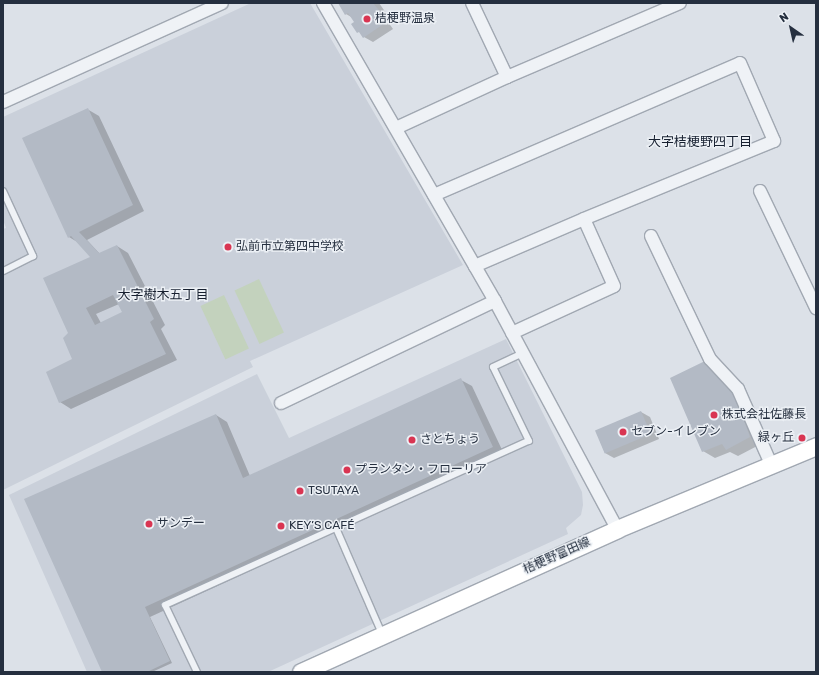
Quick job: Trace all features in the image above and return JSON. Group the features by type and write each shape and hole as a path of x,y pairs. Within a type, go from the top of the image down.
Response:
{"main road":[{"name":"桔梗野富田線","path":"301,672 382,634 617,529 816,446"}],"street":[{"path":"3,102 222,3"},
{"path":"324,3 495,301 617,529"},
{"path":"472,3 507,77"},
{"path":"396,128 507,77 680,3"},
{"path":"434,195 740,63 774,141 584,219 475,266"},
{"path":"760,191 816,308"},
{"path":"512,333 614,286 584,219"},
{"path":"651,236 710,359 738,389 771,464"},
{"path":"281,403 495,301"}],"lane":[{"path":"3,191 33,256 3,271"},
{"path":"197,672 165,605 529,441 493,367 523,353"},
{"path":"336,528 382,634"}],"shaded area":[{"name":"弘前市立第四中学校","path":"251,3 310,3 463,265 250,361 253,367 3,490 3,229 6,228 3,220 3,117"},
{"path":"506,339 582,492 583,505 581,515 566,528 568,534 268,672 87,672 9,495 257,374 289,438"}],"green space":[{"path":"259,279 284,332 259,344 235,290"},
{"path":"224,295 249,348 225,359 200,306"}],"building":[{"name":"桔梗野温泉","path":"338,3 373,3 383,15 380,17 385,23 363,38 359,32 357,33 351,24 354,22 348,13 345,15"},
{"path":"88,108 133,205 79,232 99,253 117,245 154,319 150,322 166,354 59,403 46,372 72,359 63,338 68,333 43,278 90,257 71,236 68,238 22,138","holes":["113,295 122,312 95,325 86,308"]},
{"name":"株式会社佐藤長","path":"705,361 734,393 750,437 726,450 722,444 702,452 670,378"},
{"path":"461,378 493,447 145,607 170,661 147,672 102,672 24,499 216,414 243,478"},
{"name":"セブン-イレブン","path":"641,411 651,434 605,454 595,431"}],"place":[{"name":"桔梗野温泉","path":"367,19"},
{"name":"弘前市立第四中学校","path":"228,247"},
{"name":"株式会社佐藤長","path":"714,415"},
{"name":"セブン-イレブン","path":"623,432"},
{"name":"緑ヶ丘","path":"802,438"},
{"name":"さとちょう","path":"412,440"},
{"name":"プランタン・フローリア","path":"347,470"},
{"name":"TSUTAYA","path":"300,491"},
{"name":"サンデー","path":"149,524"},
{"name":"KEY’S CAFÉ","path":"281,526"}],"district":[{"name":"大字桔梗野四丁目","path":"700,142"},
{"name":"大字樹木五丁目","path":"163,295"}]}
